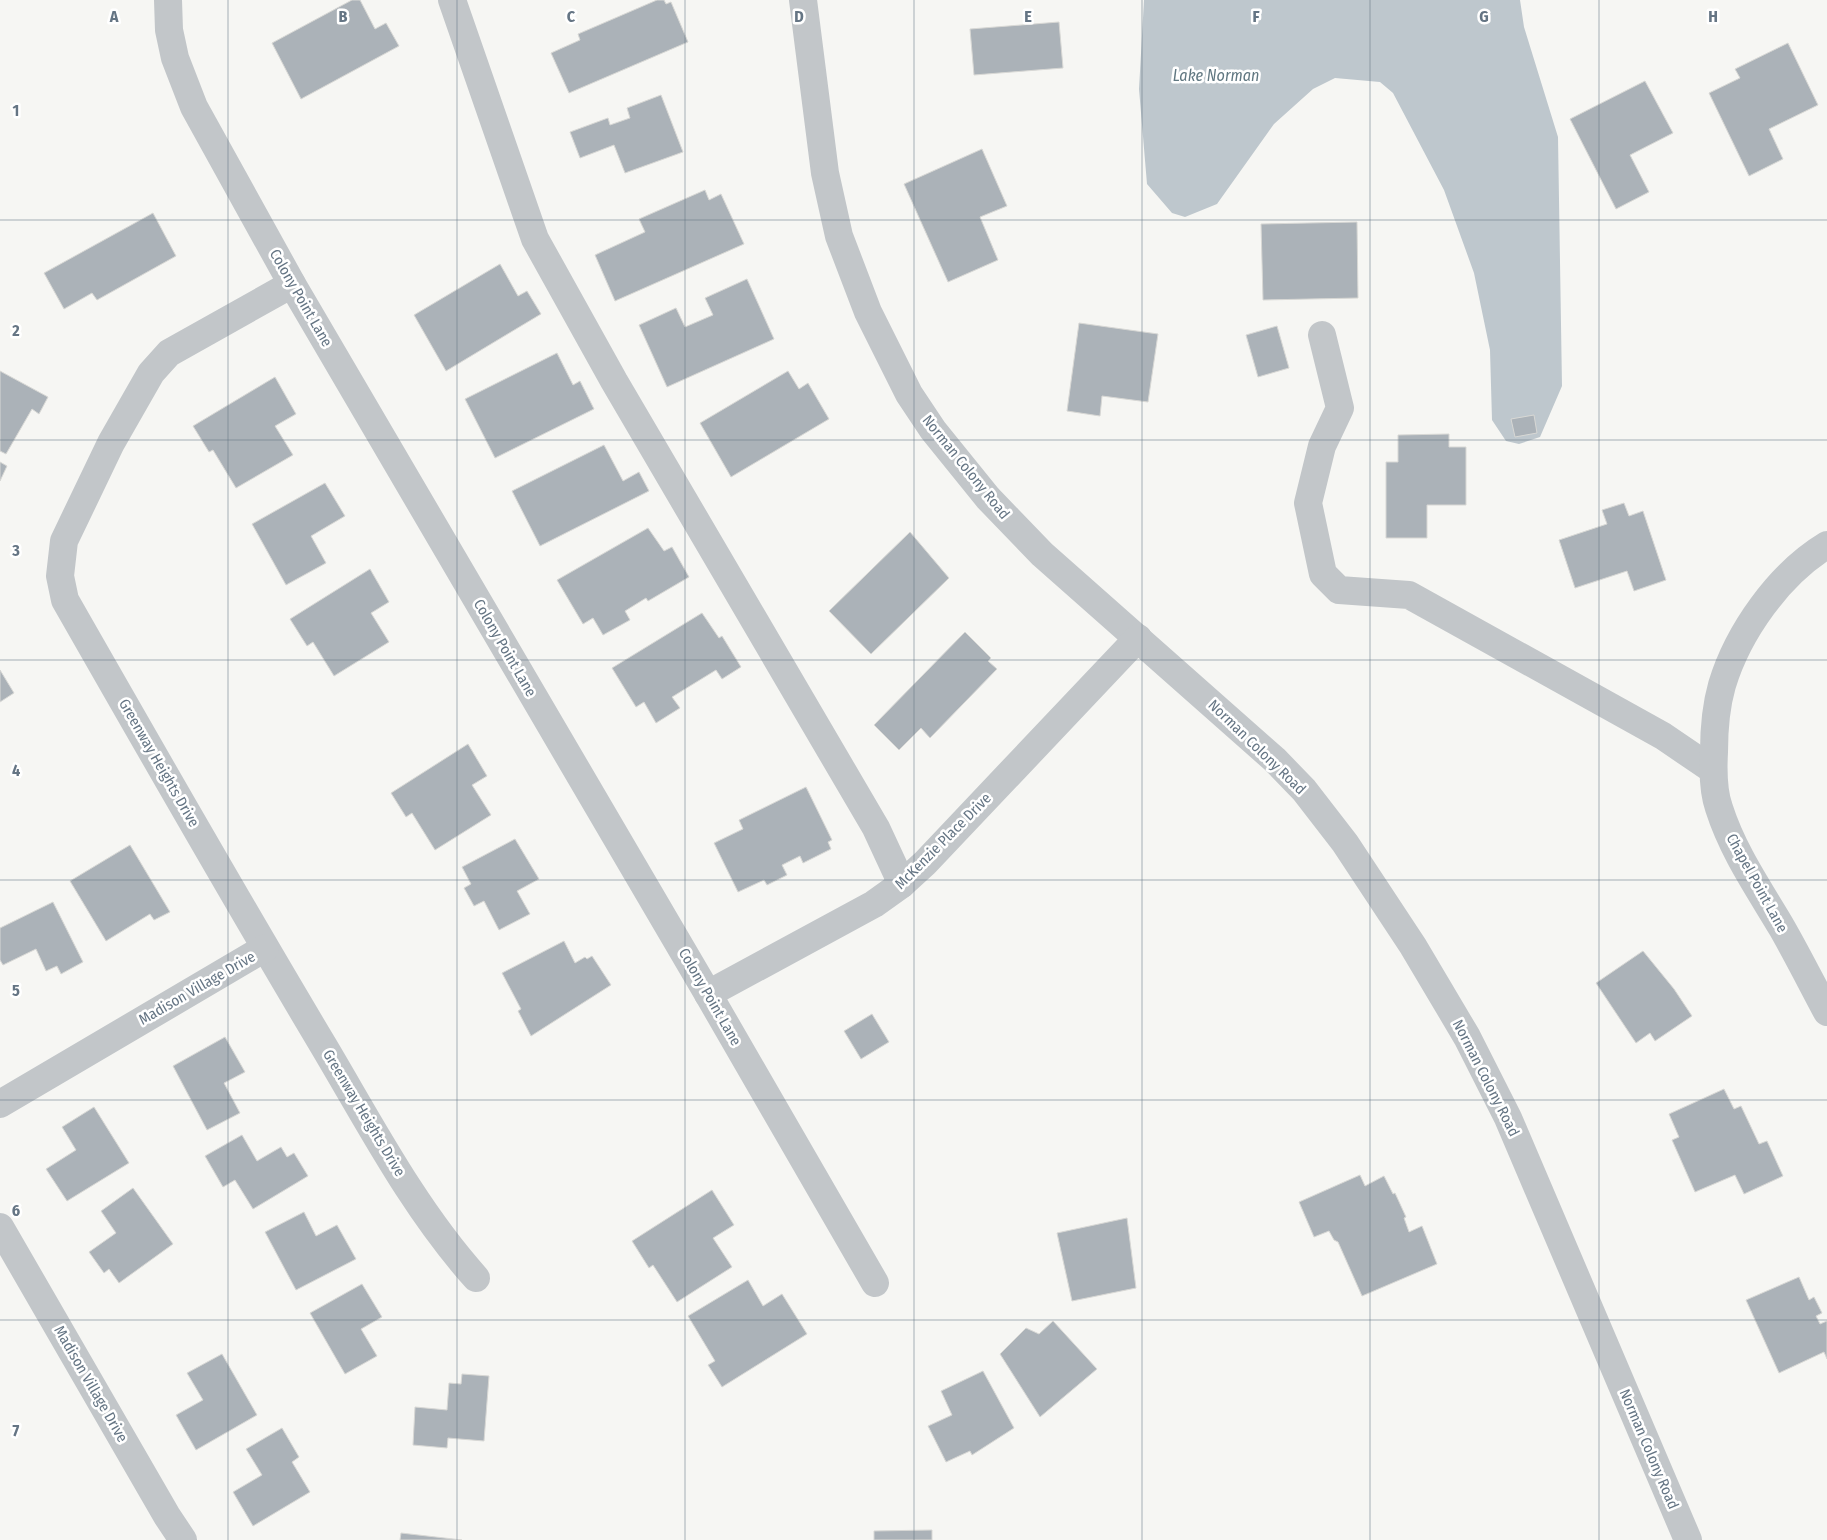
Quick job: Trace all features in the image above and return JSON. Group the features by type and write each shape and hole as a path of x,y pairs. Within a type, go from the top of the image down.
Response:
{"street":[{"name":"Colony Point Lane","path":"168,0 169,30 175,58 194,107 292,284 876,1283"},
{"path":"452,0 535,239 614,381 876,828 902,884"},
{"name":"Norman Colony Road","path":"803,0 825,173 839,236 868,312 909,394 932,430 988,498 1042,554 1275,760 1304,790 1345,843 1413,946 1467,1037 1508,1118 1688,1540"},
{"name":"Greenway Heights Drive","path":"292,284 168,353 151,373 111,443 64,540 60,576 65,600 265,948 430,1221 456,1256 476,1278"},
{"path":"1322,335 1340,408 1322,446 1308,503 1323,574 1339,590 1408,595 1663,736 1713,770"},
{"name":"Chapel Point Lane","path":"1827,545 1788,578 1765,602 1742,636 1722,685 1715,727 1713,770 1718,806 1732,844 1784,931 1827,1012"},
{"name":"McKenzie Place Drive","path":"708,994 874,904 902,884 925,863 1138,638"},
{"name":"Madison Village Drive","path":"0,1104 265,948"},
{"name":"Madison Village Drive","path":"0,1228 183,1540"}],"water":[{"name":"Lake Norman","path":"1144,0 1520,0 1524,27 1558,137 1562,386 1540,437 1519,444 1506,441 1492,420 1490,350 1474,273 1444,190 1393,93 1380,82 1335,78 1313,89 1274,124 1217,204 1185,217 1172,213 1147,184 1139,89"}],"building":[{"path":"352,0 360,0 375,29 386,23 399,46 301,99 272,43"},
{"path":"657,0 664,0 666,4 671,2 688,42 569,93 551,53 580,40 578,34"},
{"path":"1059,22 1063,68 974,75 970,29"},
{"path":"1788,43 1818,105 1769,129 1783,159 1749,176 1709,93 1740,78 1735,69"},
{"path":"1645,81 1673,133 1630,155 1649,192 1616,209 1570,119"},
{"path":"661,95 683,152 625,173 614,145 580,158 570,132 608,118 610,125 630,118 627,108"},
{"path":"982,149 1007,206 980,217 998,260 948,282 904,184"},
{"path":"705,190 709,200 721,194 744,244 615,301 595,255 645,232 639,219"},
{"path":"153,213 176,256 97,300 92,293 64,309 44,273"},
{"path":"1357,222 1358,298 1263,300 1261,224"},
{"path":"500,264 518,296 527,291 541,314 446,371 414,315"},
{"path":"747,279 774,339 667,387 639,325 676,308 685,327 713,315 705,298"},
{"path":"1079,323 1158,334 1148,402 1102,396 1100,416 1067,411"},
{"path":"1277,326 1289,368 1258,377 1246,335"},
{"path":"557,353 573,385 580,381 594,409 495,458 465,399"},
{"path":"0,371 48,397 39,414 32,409 6,454 0,451"},
{"path":"788,371 799,389 808,383 829,419 731,477 700,423"},
{"path":"275,377 296,414 275,426 293,455 236,488 213,450 209,452 193,426"},
{"path":"1534,415 1537,433 1515,437 1511,419"},
{"path":"1449,434 1449,447 1466,447 1466,505 1427,505 1427,538 1386,538 1386,462 1398,462 1398,435"},
{"path":"604,445 623,481 639,472 649,491 540,546 512,491"},
{"path":"0,462 7,466 0,481"},
{"path":"325,483 345,516 311,536 326,563 286,585 252,524"},
{"path":"1624,503 1629,516 1643,511 1666,580 1634,591 1627,571 1575,588 1559,540 1607,524 1602,510"},
{"path":"648,528 664,551 672,547 689,577 648,601 646,598 625,611 630,620 603,635 593,618 583,624 557,580"},
{"path":"910,532 949,578 871,654 829,611"},
{"path":"370,569 389,602 371,613 389,642 334,676 313,642 307,646 290,619"},
{"path":"702,613 719,638 722,636 741,667 722,679 716,670 672,697 680,708 656,723 644,702 636,707 612,668"},
{"path":"965,632 991,658 988,661 997,669 930,738 921,728 899,750 874,725"},
{"path":"0,670 14,693 0,702"},
{"path":"468,744 487,776 472,785 491,815 435,850 412,813 406,817 391,793"},
{"path":"806,787 832,840 828,842 831,849 803,863 800,856 782,865 787,875 767,885 764,880 738,892 714,843 743,829 739,820"},
{"path":"515,839 539,879 517,891 530,914 499,930 484,901 474,906 464,888 471,884 462,867"},
{"path":"130,845 170,912 154,920 150,914 106,941 70,881"},
{"path":"53,902 83,962 61,974 57,966 46,971 36,949 3,965 0,960 0,928"},
{"path":"564,941 575,963 585,957 587,959 592,956 611,985 531,1036 518,1011 521,1009 502,973"},
{"path":"1643,951 1674,989 1692,1016 1655,1041 1650,1033 1636,1043 1596,983"},
{"path":"872,1014 889,1042 861,1059 844,1031"},
{"path":"225,1037 245,1072 224,1083 240,1113 207,1130 173,1066"},
{"path":"1724,1089 1734,1109 1741,1106 1759,1144 1767,1141 1783,1176 1744,1194 1735,1175 1695,1192 1672,1140 1679,1137 1669,1114"},
{"path":"94,1107 129,1163 67,1201 46,1169 76,1150 62,1127"},
{"path":"242,1135 257,1161 281,1147 287,1157 294,1153 308,1176 253,1209 235,1180 223,1187 205,1156"},
{"path":"1360,1175 1365,1186 1384,1176 1393,1194 1395,1193 1406,1217 1404,1218 1409,1232 1422,1226 1437,1264 1362,1296 1338,1242 1334,1240 1329,1231 1314,1237 1299,1202"},
{"path":"133,1188 173,1244 119,1283 109,1269 104,1273 89,1252 116,1233 101,1211"},
{"path":"712,1190 734,1225 713,1238 732,1267 677,1302 653,1265 649,1268 632,1241"},
{"path":"304,1212 316,1236 337,1225 356,1259 296,1290 265,1232"},
{"path":"1127,1218 1136,1288 1072,1301 1057,1233"},
{"path":"1799,1277 1809,1300 1814,1297 1822,1313 1816,1316 1820,1324 1827,1321 1827,1359 1824,1352 1779,1373 1746,1300"},
{"path":"748,1280 763,1306 782,1294 807,1334 722,1387 708,1365 715,1361 688,1316"},
{"path":"362,1284 382,1317 361,1329 377,1356 345,1374 310,1313"},
{"path":"1053,1321 1097,1369 1040,1417 1000,1354 1026,1328 1039,1334"},
{"path":"222,1354 257,1415 196,1450 176,1415 203,1400 187,1373"},
{"path":"983,1371 1014,1428 972,1455 970,1451 946,1462 928,1426 952,1415 941,1391"},
{"path":"462,1374 489,1376 484,1441 448,1438 447,1448 413,1445 415,1407 447,1410 449,1383 461,1384"},
{"path":"282,1428 299,1457 292,1462 310,1492 253,1526 233,1492 262,1475 246,1449"},
{"path":"932,1530 932,1540 874,1540 874,1531"},
{"path":"401,1533 462,1540 400,1540"}]}
